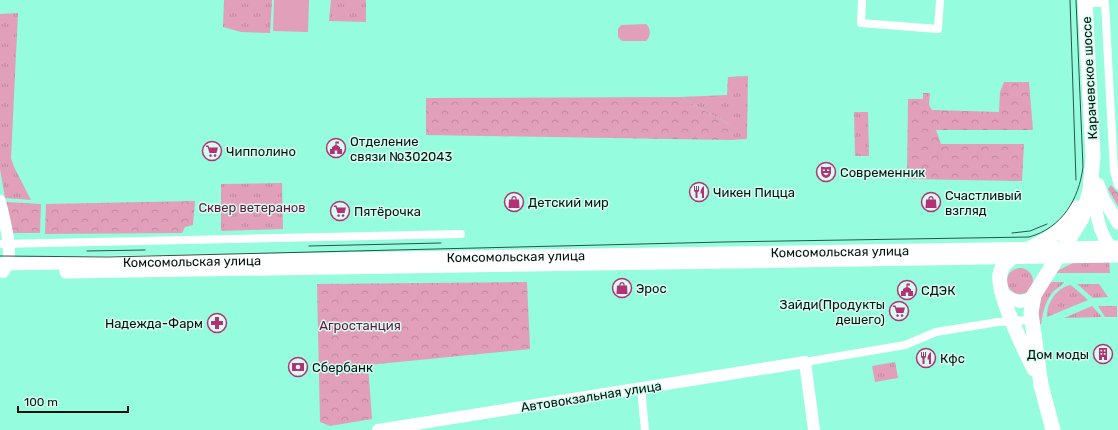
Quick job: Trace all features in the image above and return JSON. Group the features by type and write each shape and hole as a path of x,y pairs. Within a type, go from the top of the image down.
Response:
{"highway":[{"name":"Карачевское шоссе","path":"1085,1 1093,156"},
{"path":"1052,430 1041,385 1030,320 1037,289 1086,209 1090,191 1093,156"},
{"path":"1035,253 1060,231 1073,215 1084,194 1093,156"},
{"name":"Комсомольская улица","path":"1012,258 1035,253"},
{"path":"1012,258 1002,269 1000,286 1013,321 1041,385"}],"main road":[{"path":"1093,156 1100,191 1118,223"},
{"path":"1093,156 1097,217 1101,229 1116,251"},
{"name":"Комсомольская улица","path":"3,268 453,256 1035,253 1116,251"},
{"path":"974,259 988,265 1000,286 1014,301 1020,302 1030,299 1037,289 1042,268 1035,253"},
{"name":"Комсомольская улица","path":"3,268 1012,258"}],"street":[{"path":"862,0 861,23 938,29 940,0"},
{"path":"1085,1 1105,3 1114,171 1118,184"},
{"path":"0,201 4,244 3,268"},
{"path":"4,244 461,234"},
{"name":"Автовокзальная улица","path":"378,430 805,362 905,345 936,332 1030,320"},
{"path":"805,362 814,430"},
{"path":"641,388 645,430"}],"green space":[{"path":"224,0 272,0 270,33 241,32 223,27"},
{"path":"274,0 309,0 308,32 273,31"},
{"path":"331,0 366,0 366,22 329,21"},
{"path":"18,13 11,158 31,200 5,198 0,169 0,14"},
{"path":"646,24 650,32 646,41 622,41 618,37 618,29 621,25"},
{"path":"748,76 747,139 730,140 730,125 681,97 727,95 728,77"},
{"path":"1004,82 1029,82 1033,130 936,130 941,144 1024,144 1022,181 907,179 908,99 923,99 923,93 930,93 929,105 932,110 999,112 1000,92"},
{"path":"681,97 730,125 730,140 426,135 426,98"},
{"path":"854,112 868,112 869,156 855,156"},
{"name":"Сквер ветеранов","path":"282,183 283,229 221,231 221,184"},
{"path":"1111,185 1118,193 1118,206 1108,189"},
{"path":"195,201 193,225 185,227 182,233 45,234 46,204"},
{"path":"6,202 41,204 40,233 13,233"},
{"path":"1109,261 1110,273 1053,273 1073,263"},
{"path":"1020,268 1029,272 1033,281 1029,290 1020,294 1011,290 1007,281 1011,272"},
{"name":"Агростанция","path":"527,282 530,349 368,365 372,419 330,426 320,422 317,284"},
{"path":"1050,282 1064,282 1050,296 1041,324 1037,325 1037,300"},
{"path":"1077,284 1099,284 1108,297 1093,298"},
{"path":"1071,285 1088,300 1047,317 1048,307 1053,297 1061,289"},
{"path":"1092,306 1102,317 1064,318"},
{"path":"1098,306 1117,306 1117,317 1105,317"},
{"path":"895,362 898,378 875,382 872,366"}],"tram line":[{"path":"1070,0 1076,180"},
{"path":"0,256 108,257 723,242 1029,237 1041,233 1060,219 1073,201 1081,179 1083,167 1076,0"},
{"path":"1012,233 1030,231 1047,224"},
{"path":"309,246 441,243"},
{"path":"87,251 145,250"}],"place":[{"name":"Отделение связи №302043","path":"336,148"},
{"name":"Чипполино","path":"212,151"},
{"name":"Современник","path":"826,172"},
{"name":"Чикен Пицца","path":"699,192"},
{"name":"Детский мир","path":"514,202"},
{"name":"Счастливый взгляд","path":"931,202"},
{"name":"Пятёрочка","path":"340,211"},
{"name":"Эрос","path":"622,288"},
{"name":"СДЭК","path":"907,290"},
{"name":"Зайди(Продукты дешего)","path":"899,311"},
{"name":"Надежда-Фарм","path":"217,323"},
{"name":"Дом моды","path":"1103,354"},
{"name":"Кфс","path":"926,358"},
{"name":"Сбербанк","path":"298,367"}]}
